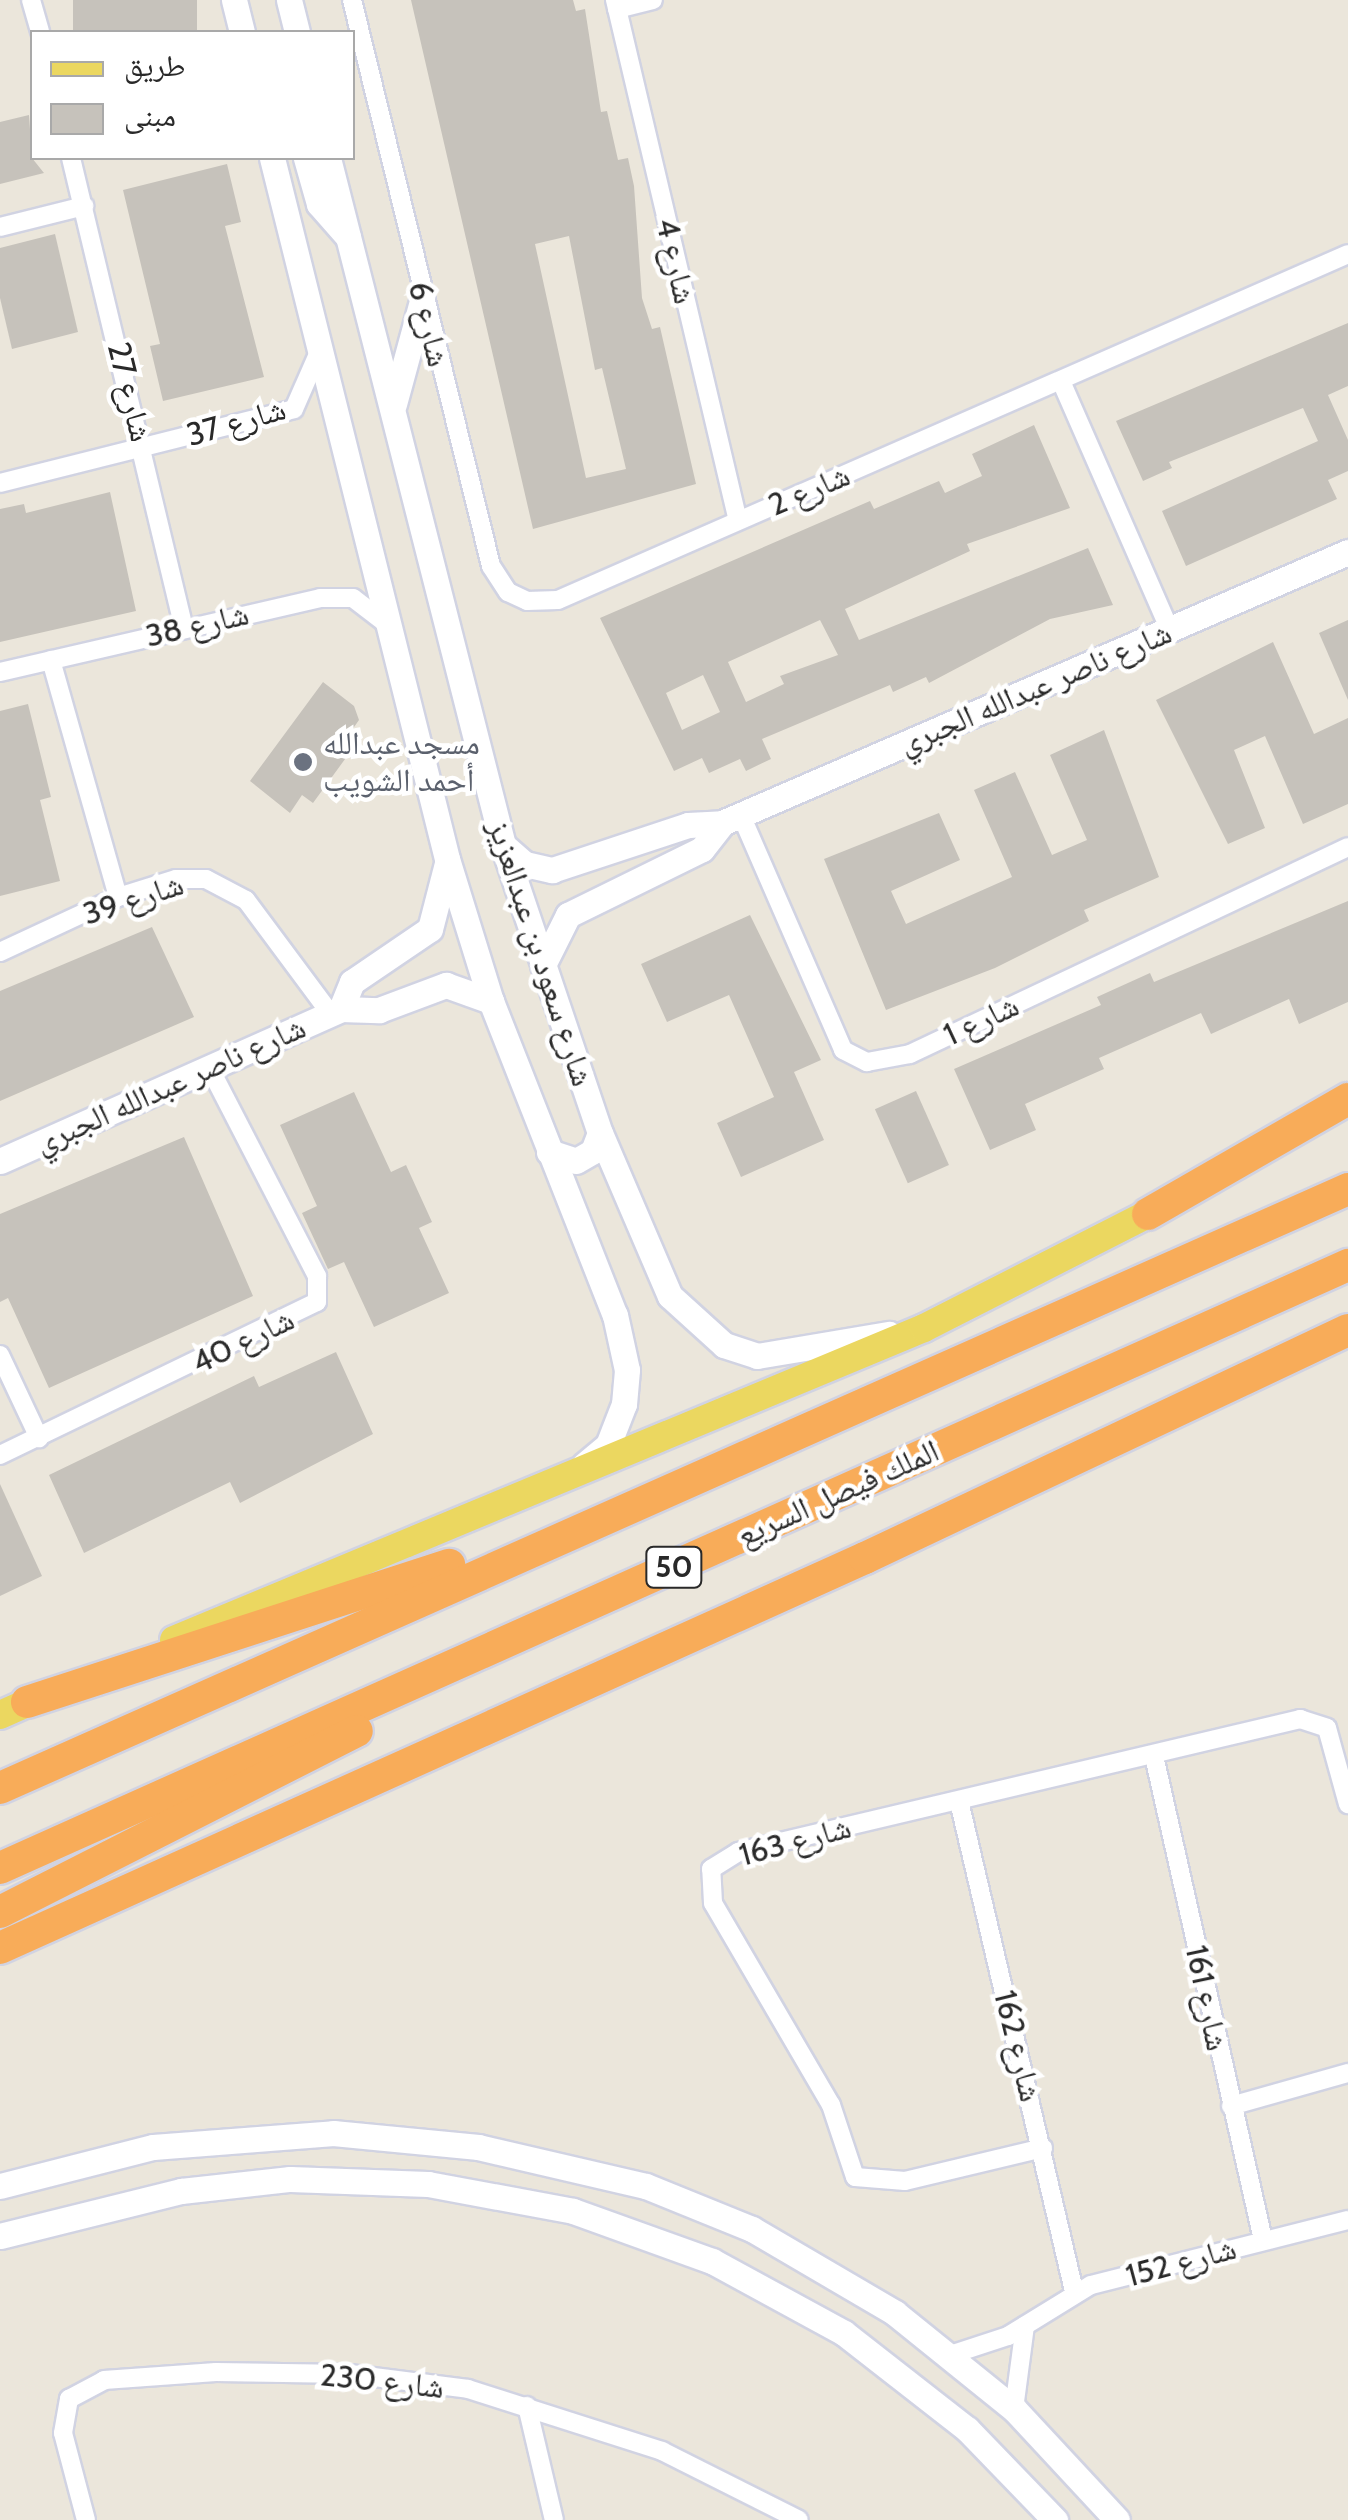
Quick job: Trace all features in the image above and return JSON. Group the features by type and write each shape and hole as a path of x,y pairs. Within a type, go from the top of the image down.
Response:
{"highway":[{"path":"1148,1214 1348,1100"},
{"path":"1148,1214 1348,1118"},
{"name":"50","path":"0,1788 600,1516 1348,1189"},
{"name":"الملك فيصل السريع","path":"0,1868 1348,1265"},
{"path":"0,1948 848,1566 1348,1330"},
{"path":"14,1708 600,1516"},
{"path":"0,1912 408,1704 492,1648"}],"main road":[{"path":"14,1708 924,1328 1148,1214"}],"street":[{"path":"31,0 39,30"},
{"path":"234,0 242,30"},
{"name":"شارع 6","path":"352,0 422,301 495,576 517,597 558,600"},
{"path":"616,4 653,0"},
{"name":"شارع 4","path":"616,4 738,521"},
{"name":"شارع 27","path":"72,160 184,626"},
{"name":"شارع سعود بن عبدالعزيز","path":"272,160 447,859 491,1001 615,1314 627,1370 608,1446 574,1473"},
{"path":"307,160 319,204 348,237"},
{"name":"شارع سعود بن عبدالعزيز","path":"329,160 503,845 600,1134 670,1296 724,1345 756,1356 924,1328"},
{"path":"0,227 84,206"},
{"name":"شارع 2","path":"558,600 1348,254"},
{"path":"392,414 422,301"},
{"name":"شارع 37","path":"0,483 294,409 319,351"},
{"path":"1061,381 1170,631"},
{"name":"شارع ناصر عبدالله الجبري","path":"503,845 525,864 552,870 688,825 731,819 1348,552"},
{"name":"شارع 38","path":"0,672 184,626 338,596 388,625"},
{"path":"51,660 118,898"},
{"name":"شارع ناصر عبدالله الجبري","path":"543,966 568,916 702,850 731,819"},
{"name":"شارع 1","path":"731,819 843,1050 867,1062 910,1054 1348,847"},
{"name":"شارع ناصر عبدالله الجبري","path":"336,1011 352,982 430,930 447,859"},
{"name":"شارع 39","path":"0,952 118,898 190,877 234,890 336,1011"},
{"name":"شارع ناصر عبدالله الجبري","path":"0,1161 336,1011 379,1010 446,985 491,1001"},
{"name":"شارع 40","path":"0,1455 317,1302 316,1276 209,1067"},
{"path":"549,1152 576,1161 593,1151 600,1134"},
{"path":"0,1355 39,1438"},
{"name":"شارع 163","path":"1043,2148 905,2182 855,2177 831,2105 713,1903 710,1869 738,1852 1300,1719 1327,1728 1348,1804"},
{"name":"شارع 161","path":"1154,1756 1263,2240"},
{"name":"شارع 162","path":"959,1801 1074,2291"},
{"path":"1231,2106 1348,2073"},
{"path":"0,2186 153,2148 288,2133 430,2140 535,2156 646,2186 752,2228 850,2283 950,2354 1014,2408 1117,2520"},
{"path":"0,2236 181,2191 290,2179 428,2184 573,2211 712,2261 844,2333 968,2429 1056,2520"},
{"name":"شارع 152","path":"950,2354 1024,2326 1074,2291 1348,2220"},
{"path":"1014,2408 1024,2326"},
{"name":"شارع 230","path":"86,2520 64,2433 69,2399 104,2380 350,2374 527,2406 662,2451 799,2520"},
{"path":"527,2406 554,2520"}],"building":[{"path":"73,0 197,0 197,30 73,30"},
{"path":"411,0 573,0 576,11 585,9 601,112 607,111 618,160 628,158 634,186 642,298 652,329 660,327 696,484 533,529","holes":["569,236 595,370 602,368 626,469 586,478 535,244"]},
{"path":"29,115 30,160 44,173 0,184 0,122"},
{"path":"227,164 241,222 225,226 264,377 163,401 150,346 160,344 123,190"},
{"path":"55,234 78,332 12,349 0,298 0,248"},
{"path":"1348,323 1348,386 1328,395 1348,440 1348,471 1328,480 1337,499 1186,566 1162,511 1318,441 1303,408 1169,462 1172,468 1143,481 1116,421"},
{"path":"1034,425 1070,508 967,544 970,551 845,609 859,640 1088,548 1113,605 1050,619 929,683 926,677 893,692 890,685 762,739 771,759 746,771 740,759 709,773 702,758 674,771 600,618 870,501 874,509 939,481 945,493 982,476 972,454","holes":["820,620 838,655 780,676 784,684 746,702 728,662","703,675 720,712 682,730 666,693"]},
{"path":"110,492 136,611 0,642 0,509 24,504 26,513"},
{"path":"1348,620 1348,700 1319,633"},
{"path":"1273,642 1314,734 1348,718 1348,804 1303,824 1265,736 1234,750 1265,828 1228,844 1156,700"},
{"name":"مسجد عبدالله أحمد الشويب","path":"323,682 354,706 359,720 347,737 356,744 313,803 302,795 290,813 250,781"},
{"path":"28,704 51,797 40,800 60,881 0,896 0,711"},
{"path":"1104,730 1159,877 1084,910 1089,921 995,968 886,1010 824,859 939,813 960,860 891,891 906,924 1012,877 974,790 1015,772 1052,855 1087,840 1050,755"},
{"path":"1348,901 1348,1002 1299,1024 1289,999 1211,1034 1201,1013 1099,1058 1104,1069 1025,1104 1036,1130 990,1150 954,1069 1101,1005 1097,997 1150,973 1154,982"},
{"path":"750,915 821,1060 794,1072 824,1140 741,1177 717,1123 774,1097 729,995 667,1022 641,964"},
{"path":"152,927 194,1017 0,1101 0,991"},
{"path":"916,1091 949,1165 908,1183 875,1109"},
{"path":"354,1092 391,1172 406,1165 432,1222 419,1228 449,1293 374,1327 344,1262 328,1269 302,1213 317,1206 280,1125"},
{"path":"184,1137 253,1296 49,1388 8,1298 0,1302 0,1214"},
{"path":"336,1352 373,1434 240,1503 230,1482 84,1553 49,1475 254,1376 259,1387"},
{"path":"0,1484 42,1576 0,1596"}],"place":[{"name":"مسجد عبدالله أحمد الشويب","path":"303,762"}]}
